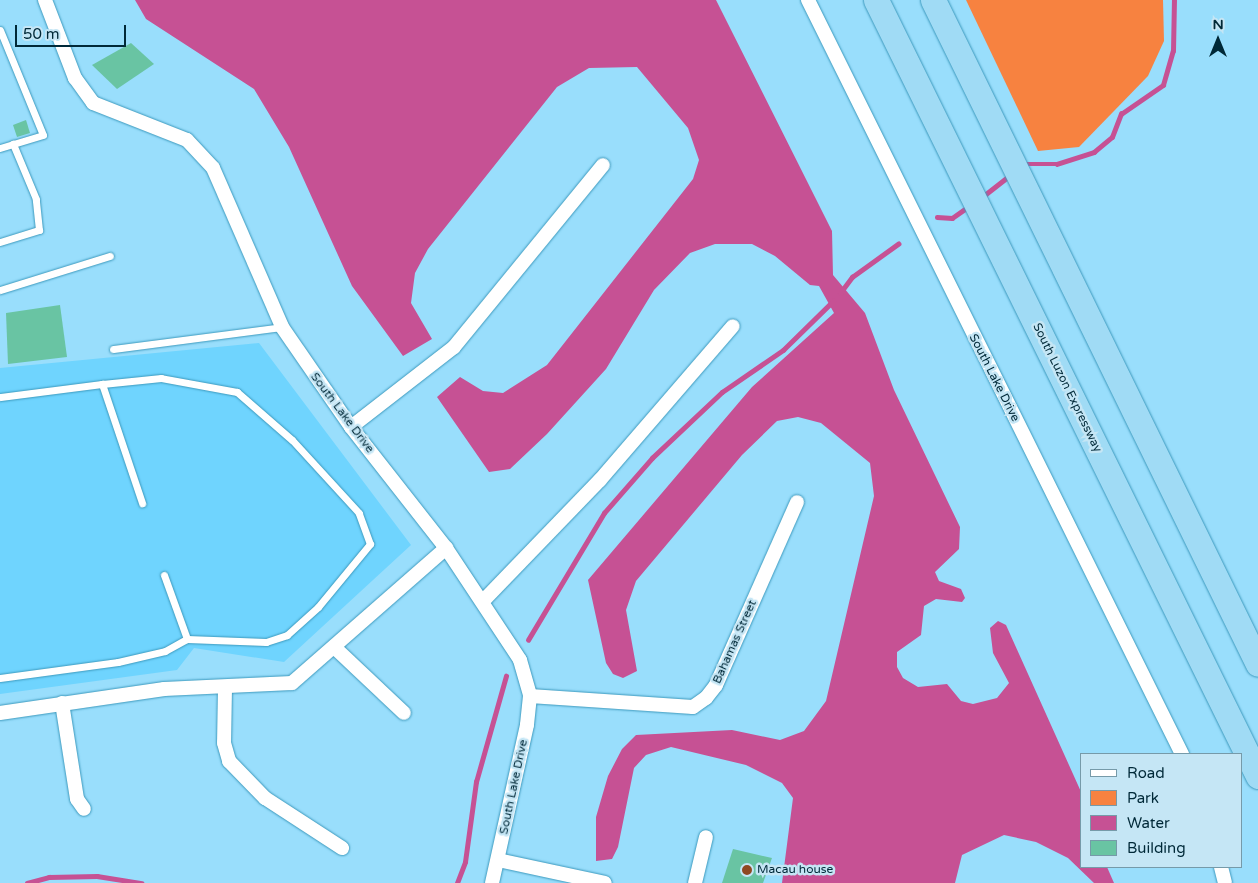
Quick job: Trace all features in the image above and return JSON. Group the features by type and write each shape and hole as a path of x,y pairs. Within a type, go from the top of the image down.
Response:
{"highway":[{"name":"South Luzon Expressway","path":"876,0 1258,776"},
{"path":"933,0 1258,664"}],"street":[{"name":"South Lake Drive","path":"45,0 74,78 93,103 187,140 213,168 282,327 351,427 446,548 483,601 520,660 530,696 492,883"},
{"name":"South Lake Drive","path":"808,0 1182,753"},
{"path":"351,427 454,347 603,165"},
{"path":"483,601 607,473 733,326"},
{"name":"Bahamas Street","path":"530,696 693,706 706,698 716,685 797,502"},
{"path":"0,713 62,702 164,689 225,688 292,683 446,548"},
{"path":"334,648 404,713"},
{"path":"225,688 224,743 229,761 265,798 342,848"},
{"path":"62,702 77,799 84,809"},
{"path":"695,883 706,837"},
{"path":"498,860 604,883"},
{"path":"1221,868 1225,883"}],"lane":[{"path":"0,30 43,135 0,148"},
{"path":"0,242 39,230 36,199 13,144"},
{"path":"0,290 110,256"},
{"path":"113,348 282,327"},
{"path":"0,397 161,378 237,392 292,440 359,513 370,544 318,607 287,635 266,642 187,639 165,651 118,662 0,678"},
{"path":"102,384 142,503"},
{"path":"164,575 187,639"}],"shaded area":[{"path":"259,343 411,545 284,662 194,648 177,670 0,694 0,368"}],"green space":[{"path":"966,0 1163,0 1164,41 1148,76 1079,147 1038,151"}],"water":[{"path":"135,0 716,0 832,231 833,275 865,313 894,390 960,527 959,549 935,572 939,581 961,589 965,598 962,602 936,599 924,606 921,635 897,652 897,667 903,678 918,687 947,684 961,701 973,704 997,698 1009,683 993,653 990,628 998,621 1006,625 1080,790 1080,868 1107,868 1114,883 1094,883 1068,858 1036,842 1004,835 962,855 955,883 782,883 793,798 782,783 746,765 671,747 646,755 634,768 618,847 612,859 596,861 596,817 608,776 622,749 636,735 732,730 780,740 804,731 826,701 874,496 870,463 821,423 798,417 777,421 742,455 636,581 626,610 637,671 623,678 613,674 606,663 588,580 752,387 834,313 819,286 810,285 775,256 752,244 715,244 690,253 654,290 606,369 547,434 510,469 489,472 437,397 460,377 483,391 503,393 547,365 693,179 699,160 688,128 637,67 589,68 557,87 428,249 415,273 411,303 432,339 403,356 352,286 289,147 254,89 146,19"}],"building":[{"path":"131,43 154,64 117,89 92,65"},
{"path":"26,120 30,133 17,137 13,125"},
{"path":"60,305 67,357 8,364 6,313"},
{"name":"Macau house","path":"733,849 772,858 763,883 722,883"}],"waterway":[{"path":"1022,164 1057,164 1094,152 1112,137 1121,114 1163,85 1173,51 1174,0"},
{"path":"982,197 1009,176"},
{"path":"937,217 952,218 969,206"},
{"path":"840,293 852,277 898,244"},
{"path":"528,640 604,513 652,458 722,392 783,350 833,301"},
{"path":"457,883 465,862 476,782 506,676"},
{"path":"27,883 49,877 97,876 141,883"}],"place":[{"name":"Macau house","path":"747,870"}]}
